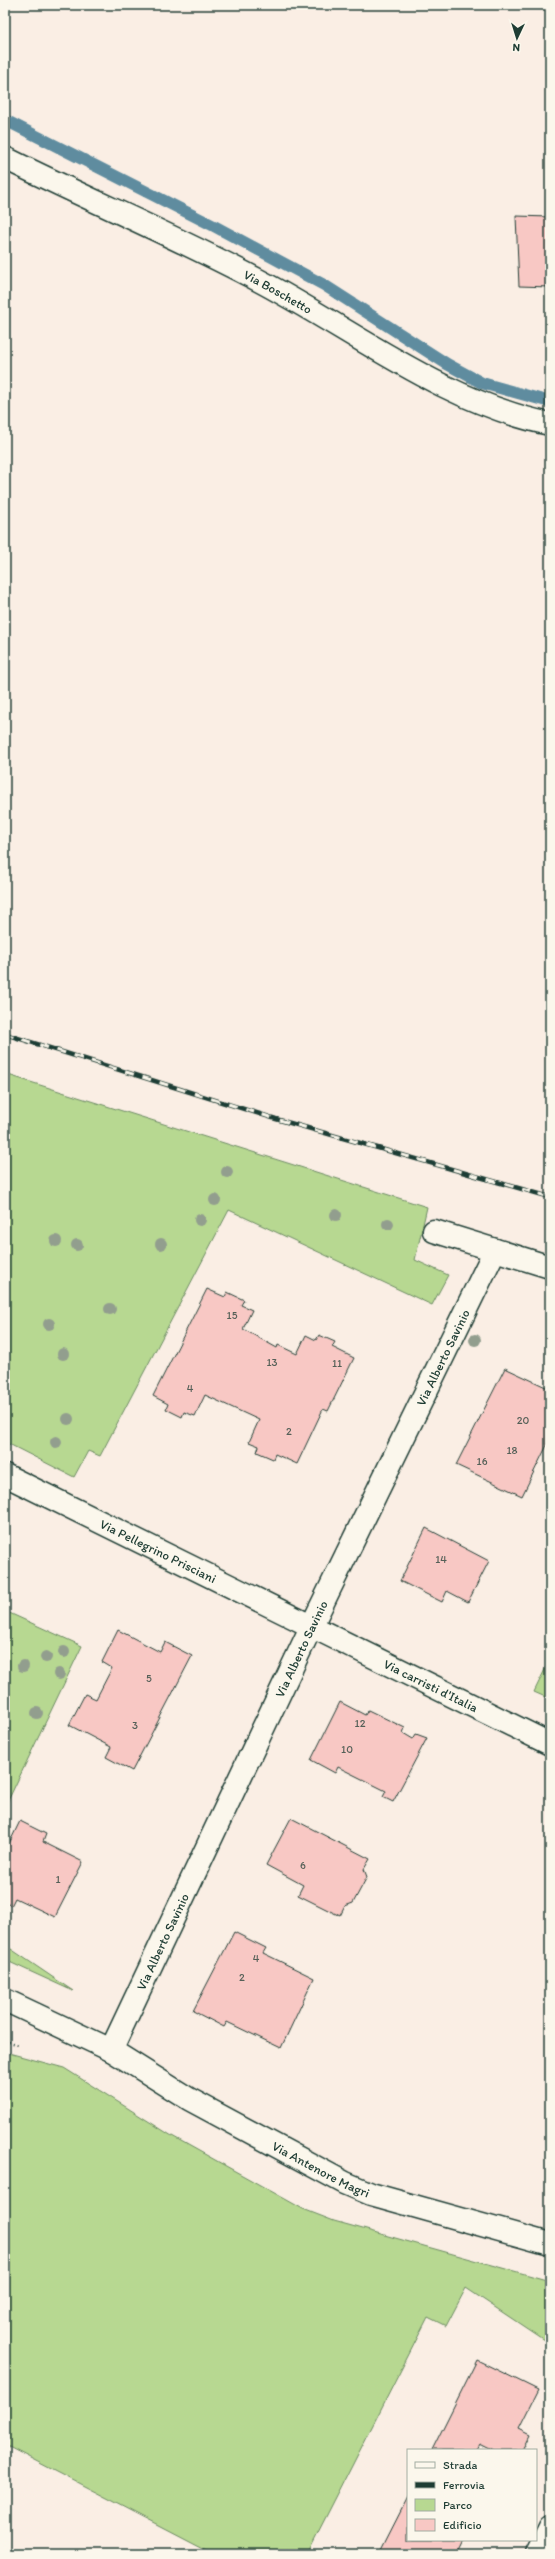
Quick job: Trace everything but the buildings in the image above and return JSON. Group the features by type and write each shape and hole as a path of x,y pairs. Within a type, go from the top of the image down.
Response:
{"street":[{"name":"Via Boschetto","path":"5,158 202,250 266,284 361,340 463,394 504,410 550,424"},
{"path":"434,1231 550,1267"},
{"name":"Via Alberto Savinio","path":"111,2050 312,1626 495,1250"},
{"name":"Via Pellegrino Prisciani","path":"5,1474 312,1626"},
{"name":"Via carristi d'Italia","path":"312,1626 550,1744"},
{"name":"Via Antenore Magri","path":"5,2000 111,2050 189,2099 345,2183 371,2194 550,2244"},
{"path":"536,2554 550,2526"}],"green space":[{"path":"5,1074 427,1207 415,1260 448,1275 432,1305 229,1210 100,1456 88,1451 74,1477 5,1442"},
{"path":"5,1611 82,1646 5,1807"},
{"path":"550,1659 550,1699 534,1692"},
{"path":"5,1945 73,1991 5,1960"},
{"path":"5,2052 64,2068 172,2136 303,2209 334,2221 550,2281 550,2344 466,2288 446,2326 428,2317 307,2554 215,2554 5,2445"}],"waterway":[{"path":"5,120 214,226 324,285 447,364 482,383 550,402"}],"railway":[{"path":"5,1034 276,1119 550,1197"}]}
